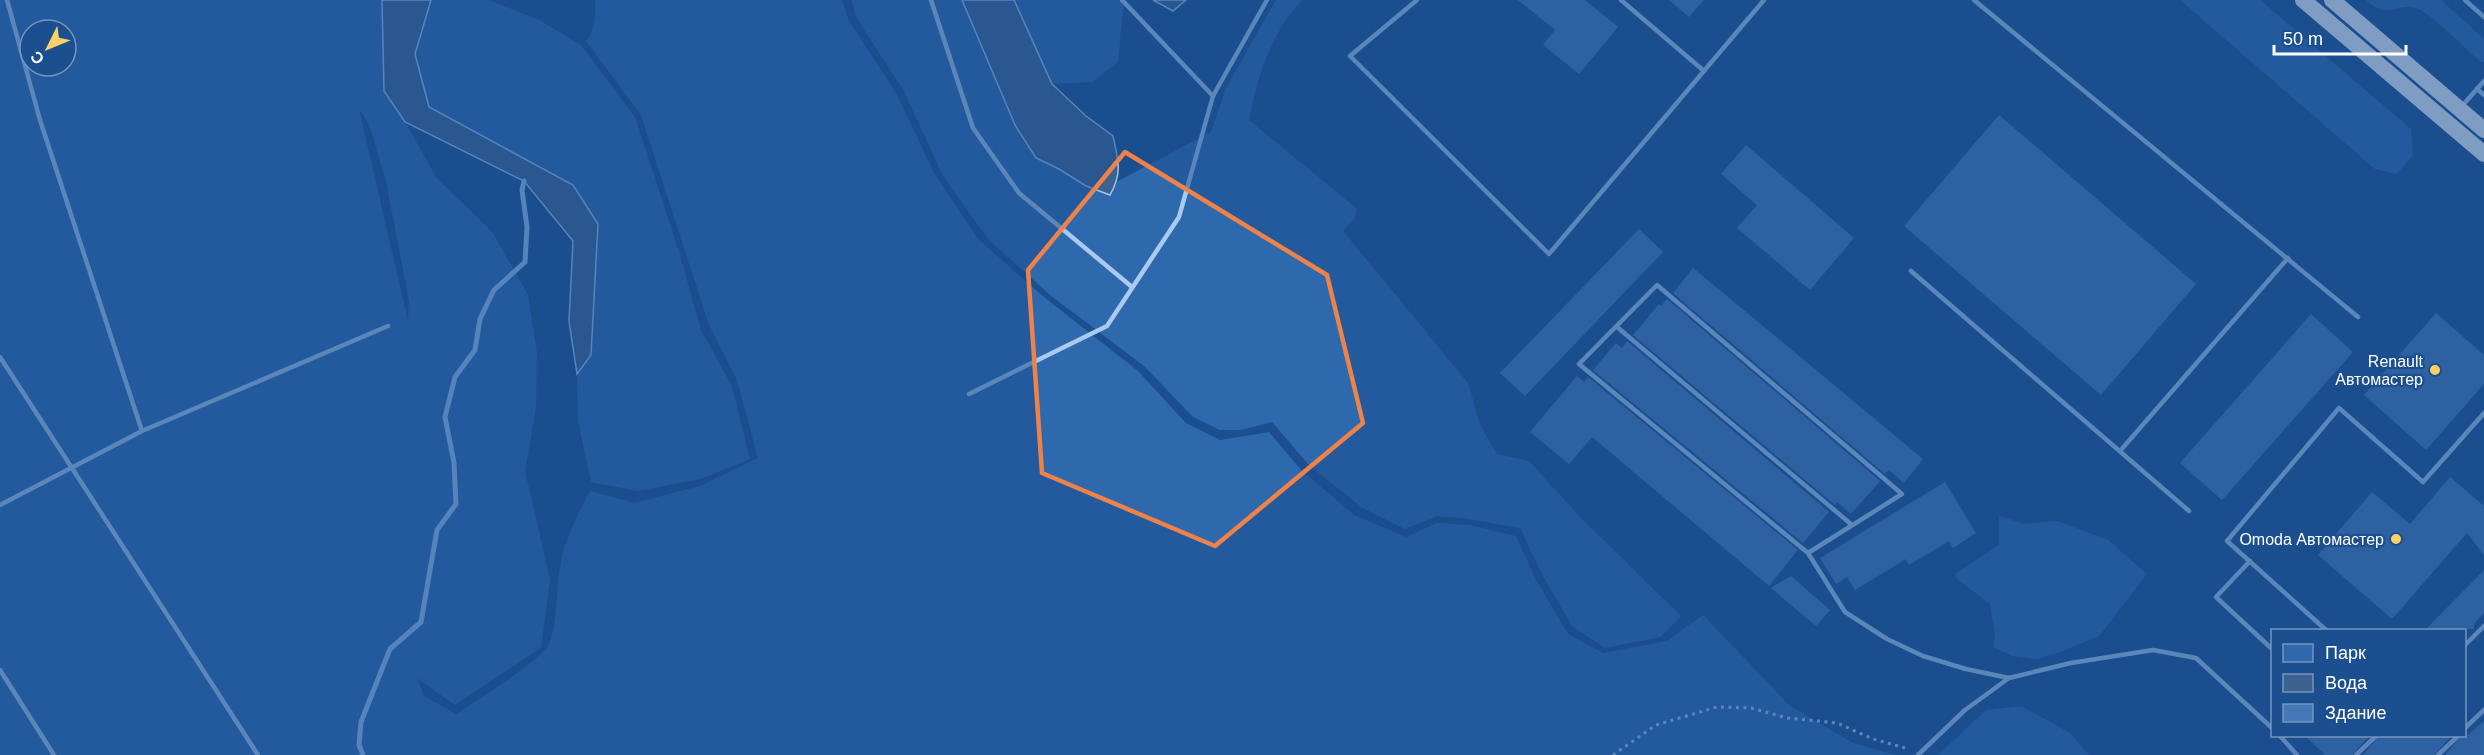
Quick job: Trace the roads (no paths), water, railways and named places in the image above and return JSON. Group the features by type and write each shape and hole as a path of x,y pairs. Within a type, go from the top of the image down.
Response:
{"highway":[{"path":"2303,0 2484,154"},
{"path":"2332,0 2484,130"}],"lane":[{"path":"7,0 40,120 142,431"},
{"path":"931,0 973,128 1019,193 1132,287"},
{"path":"1122,0 1213,96"},
{"path":"969,394 1107,326 1179,217 1213,96 1267,0"},
{"path":"1417,0 1350,56 1549,254 1764,0"},
{"path":"1622,0 1704,70"},
{"path":"1974,0 2358,317"},
{"path":"2465,0 2484,17"},
{"path":"2460,109 2484,81"},
{"path":"2477,89 2484,95"},
{"path":"2120,451 2288,258"},
{"path":"1911,271 2189,511"},
{"path":"1808,553 1902,494 1657,285 1579,364 1808,553 1845,612 1887,639 1934,660 2009,678"},
{"path":"0,505 142,431 388,326"},
{"path":"1617,327 1852,525"},
{"path":"0,357 258,755"},
{"path":"2325,629 2227,541 2340,408 2423,482 2484,413"},
{"path":"2250,561 2216,597 2271,649"},
{"path":"2466,644 2484,626"},
{"path":"1918,755 1965,710 2009,678 2071,663 2153,650 2196,658 2271,727"},
{"path":"0,670 54,755"},
{"path":"2466,727 2484,710"},
{"path":"2282,737 2297,755"},
{"path":"2356,755 2374,737"},
{"path":"2438,755 2456,737"}],"water":[{"path":"382,0 431,0 415,54 429,107 573,185 598,224 591,355 577,374 569,321 573,241 524,181 405,122 384,91"},
{"path":"962,0 1014,0 1052,84 1086,116 1113,136 1118,159 1118,173 1110,195 1086,186 1036,158 1015,125"},
{"path":"1153,0 1186,0 1173,11"}],"waterway":[{"path":"363,755 359,745 361,722 390,649 421,622 437,530 456,504 454,463 445,417 455,377 475,350 480,319 494,290 525,262 527,227 522,190 524,181"}],"place":[{"name":"Renault Автомастер","path":"2435,370"},
{"name":"Omoda Автомастер","path":"2396,539"}]}
